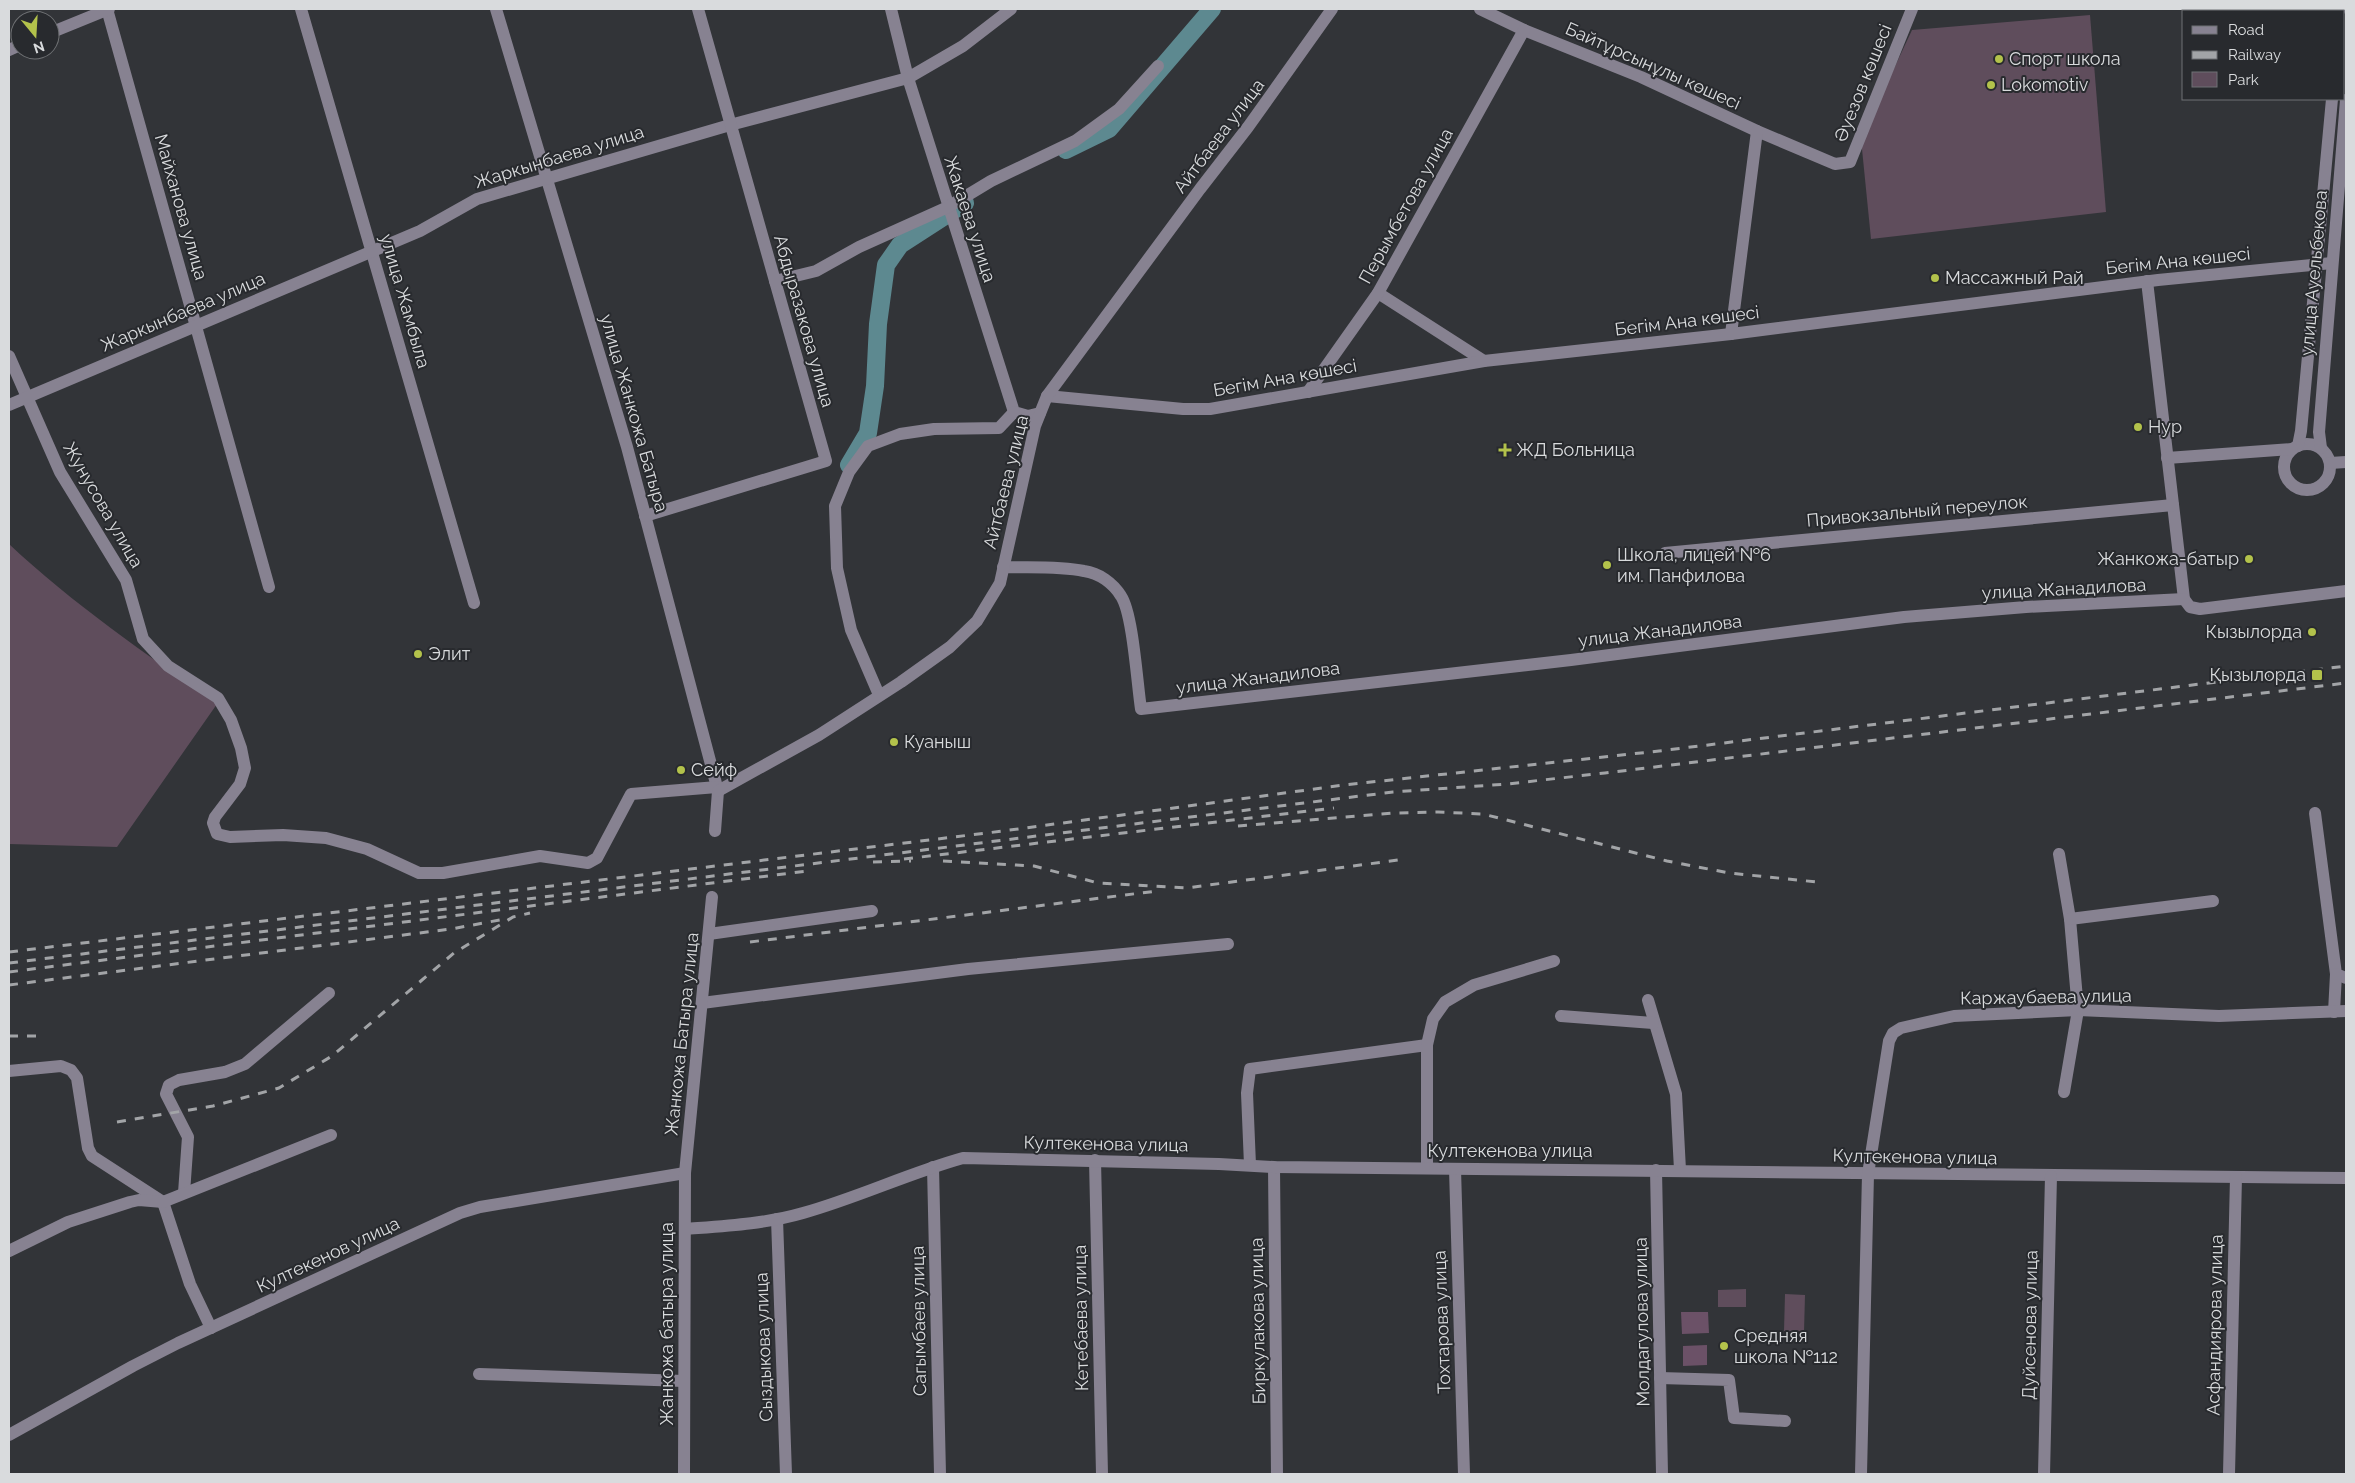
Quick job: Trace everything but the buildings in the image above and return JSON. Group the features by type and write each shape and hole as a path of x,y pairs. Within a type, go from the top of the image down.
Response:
{"street":[{"path":"60,29 108,9"},
{"name":"Майханова улица","path":"108,9 269,586"},
{"name":"улица Жамбыла","path":"301,9 474,603"},
{"name":"улица Жанкожа Батыра","path":"496,9 624,438 718,789 715,831"},
{"name":"Абдыразакова улица","path":"645,516 826,460 698,9"},
{"name":"Жакаева улица","path":"891,9 908,78 1014,412"},
{"name":"Жаркынбаева улица","path":"9,404 420,230 477,199 730,125 908,78 963,46 1011,9"},
{"name":"Айтбаева улица","path":"718,789 819,735 880,696 966,633 985,611 995,594 1003,567 1035,426 1047,396 1248,127 1332,9"},
{"name":"Байтұрсынұлы көшесі","path":"1480,9 1524,30 1641,77 1757,131"},
{"name":"Әуезов көшесі","path":"1757,131 1835,164 1850,162 1912,9"},
{"name":"Перымбетова улица","path":"1308,392 1378,293 1524,30"},
{"path":"775,281 816,271 859,246 948,208 991,181 1075,141 1119,109 1158,66"},
{"name":"улица Ауельбекова","path":"2295,448 2301,431 2332,100"},
{"name":"улица Ауельбекова","path":"2321,448 2319,432 2346,100"},
{"path":"1731,334 1757,131"},
{"name":"Бегім Ана көшесі","path":"1047,396 1183,409 1210,409 1484,361 1731,334 2147,281 2332,263"},
{"path":"2147,281 2184,599 2190,607 2200,609 2346,591"},
{"path":"1378,293 1484,361"},
{"name":"Жунусова улица","path":"9,356 60,472 126,580 143,639 168,666 218,698 231,720 241,748 245,768 240,784 215,817 213,823 216,834 230,837 283,835 326,838 367,849 419,873 442,873 540,856 588,863 597,858 631,794 718,789"},
{"path":"880,696 851,630 837,568 835,506 848,472 868,446 900,434 934,429 998,428 1014,412 1028,416 1040,413"},
{"path":"2167,458 2295,448 2305,444 2321,448 2327,455 2330,463 2327,480 2320,487 2312,490 2295,488 2288,482 2284,474 2284,465 2286,456 2295,448"},
{"path":"2330,463 2346,462"},
{"name":"Привокзальный переулок","path":"1665,553 2173,505"},
{"name":"улица Жанадилова","path":"1003,567 1085,571 1099,576 1110,583 1121,595 1128,611 1140,709 1571,660 1904,617 2184,599"},
{"path":"2315,813 2341,976 2340,1012"},
{"path":"2059,854 2070,919 2078,1010 2064,1092"},
{"name":"Жанкожа Батыра улица","path":"686,1173 712,897"},
{"path":"2070,919 2213,902"},
{"path":"709,934 872,912"},
{"path":"702,1003 968,969 1228,944"},
{"path":"1427,1168 1427,1045 1432,1020 1445,1002 1474,985 1554,961"},
{"path":"184,1193 188,1136 166,1094 169,1086 179,1080 225,1072 245,1064 329,993"},
{"path":"1648,1000 1676,1094 1680,1170"},
{"name":"Каржаубаева улица","path":"1868,1174 1889,1041 1893,1033 1901,1028 1954,1016 2078,1010 2219,1016 2340,1012"},
{"path":"1561,1016 1654,1023"},
{"path":"1250,1165 1247,1093 1250,1069 1427,1045"},
{"path":"9,1072 61,1066 71,1070 76,1078 88,1148 92,1156 163,1202 190,1284 211,1328"},
{"path":"9,1251 68,1222 139,1200 163,1202 331,1135"},
{"name":"Култекенова улица","path":"685,1229 745,1225 802,1214 890,1185 933,1166 963,1158 1096,1160 1274,1167 2346,1178"},
{"name":"Кетебаева улица","path":"1096,1160 1102,1474"},
{"name":"Сагымбаев улица","path":"933,1166 940,1474"},
{"name":"Биркулакова улица","path":"1274,1167 1277,1474"},
{"name":"Тохтарова улица","path":"1454,1169 1464,1474"},
{"name":"Молдагулова улица","path":"1656,1170 1662,1474"},
{"name":"Жанкожа батыра улица","path":"684,1474 686,1173"},
{"name":"Култекенов улица","path":"9,1435 133,1366 460,1213 480,1207 686,1173"},
{"path":"1861,1474 1868,1174"},
{"name":"Дуйсенова улица","path":"2044,1474 2051,1176"},
{"name":"Асфандиярова улица","path":"2229,1474 2236,1177"},
{"name":"Сыздыкова улица","path":"777,1219 786,1474"},
{"path":"479,1374 684,1382"},
{"path":"1660,1378 1729,1380 1734,1418 1785,1421"}],"green space":[{"name":"Lokomotiv","path":"2090,15 2106,212 1871,239 1861,139 1912,30"},
{"path":"9,544 84,608 217,704 117,847 9,844"},
{"path":"1746,1289 1746,1307 1718,1307 1718,1290"},
{"path":"1785,1294 1805,1295 1804,1332 1784,1331"}],"shaded area":[{"path":"1681,1312 1708,1312 1709,1333 1682,1334"},
{"path":"1707,1345 1707,1365 1683,1366 1683,1346"}],"waterway":[{"path":"1066,150 1109,129 1212,9"},
{"path":"849,465 868,433 875,386 878,324 886,265 900,245 965,203"}],"railway":[{"path":"9,952 1003,831 1344,785 1659,751 2346,666"},
{"path":"9,963 1393,792 1507,784 1605,773 2346,683"},
{"path":"904,859 1334,808"},
{"path":"1238,826 1394,813 1483,814 1667,861 1729,873 1817,882"},
{"path":"943,861 1034,866 1098,883 1186,888 1406,859"},
{"path":"873,862 911,861"},
{"path":"9,972 807,871"},
{"path":"750,942 1157,891"},
{"path":"117,1122 213,1106 279,1088 332,1056 454,953 513,917 530,913"},
{"path":"9,985 451,929 505,919"},
{"path":"9,1036 42,1036"}],"place":[{"name":"Спорт школа","path":"1999,59"},
{"name":"Lokomotiv","path":"1991,85"},
{"name":"Массажный Рай","path":"1935,278"},
{"name":"Нур","path":"2138,427"},
{"name":"ЖД Больница","path":"1505,450"},
{"name":"Жанкожа-батыр","path":"2249,559"},
{"name":"Школа, лицей №6 им. Панфилова","path":"1607,565"},
{"name":"Кызылорда","path":"2312,632"},
{"name":"Элит","path":"418,654"},
{"name":"Қызылорда","path":"2317,675"},
{"name":"Куаныш","path":"894,742"},
{"name":"Сейф","path":"681,770"},
{"name":"Средняя школа №112","path":"1724,1346"}]}
